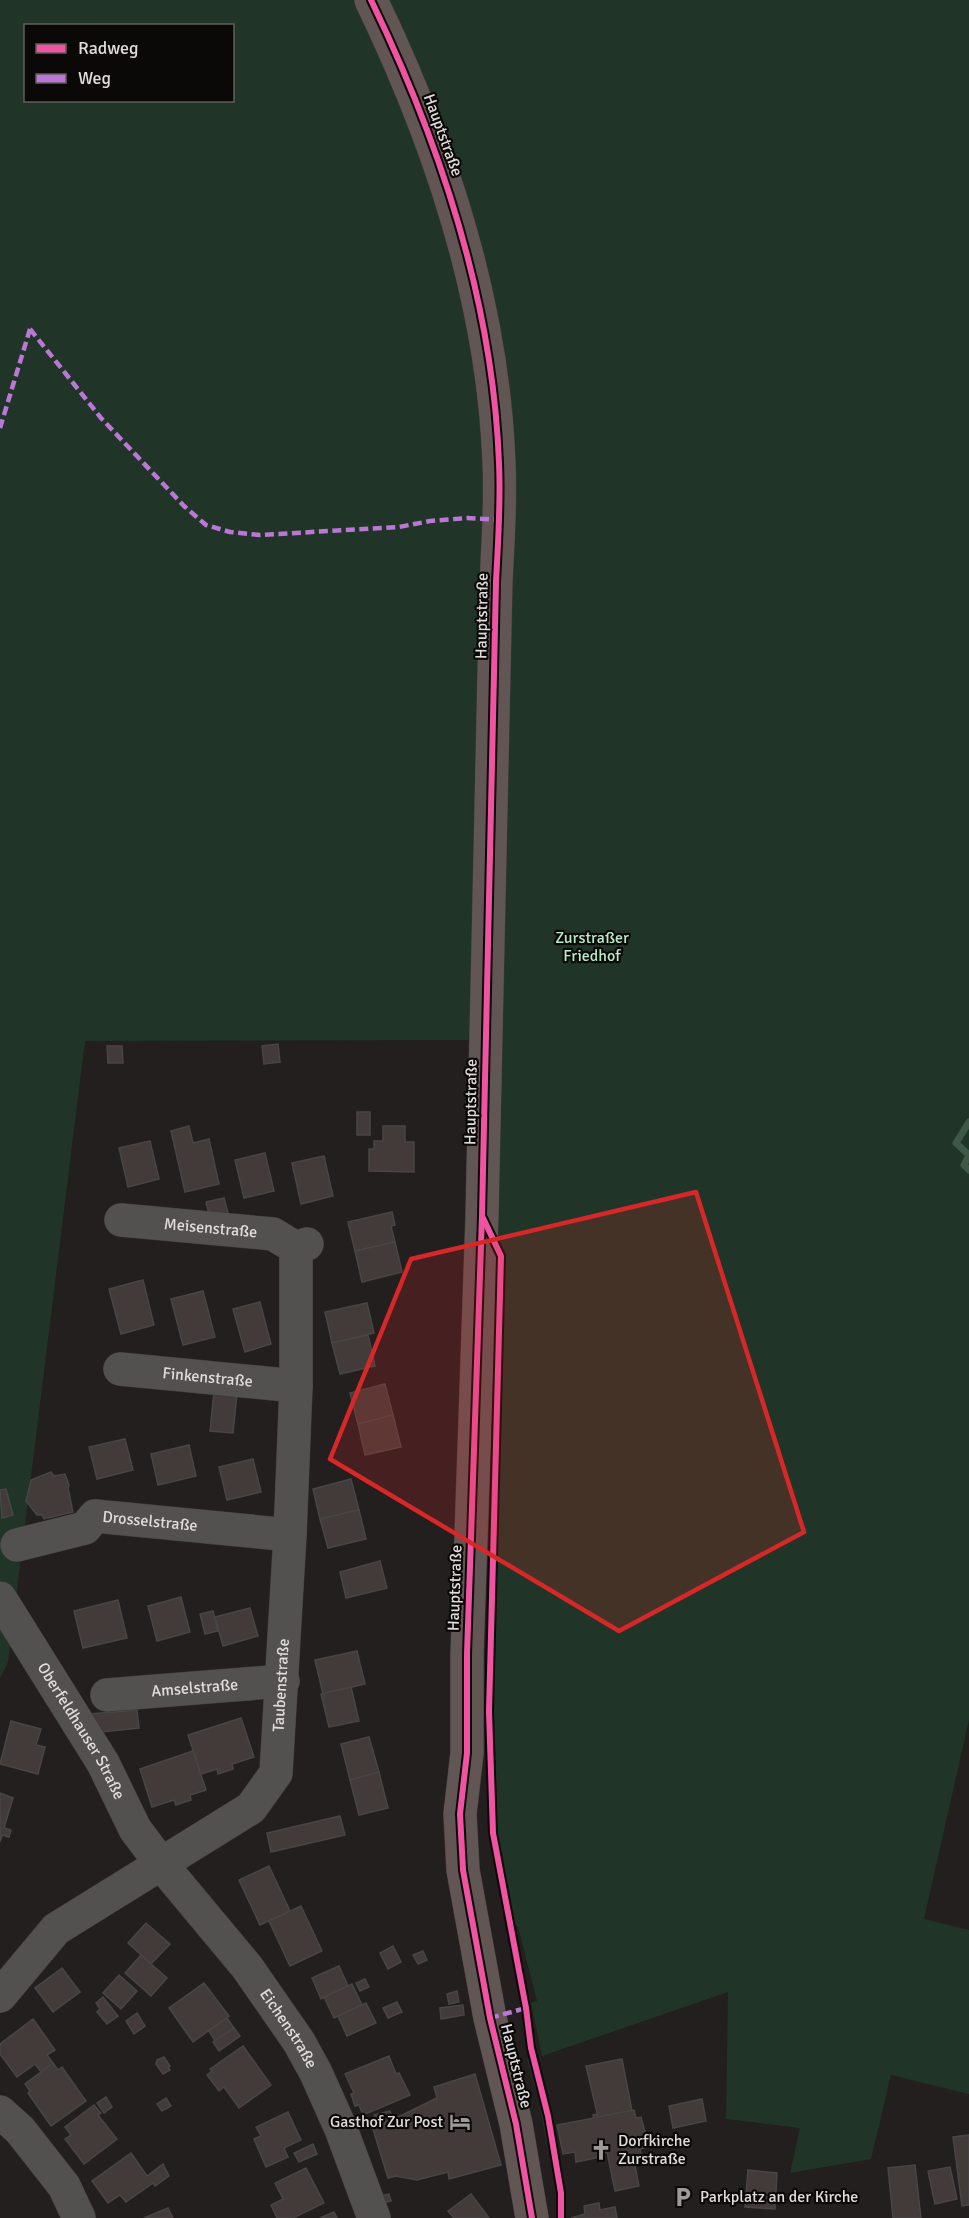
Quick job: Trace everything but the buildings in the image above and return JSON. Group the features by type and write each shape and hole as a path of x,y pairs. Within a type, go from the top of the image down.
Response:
{"main road":[{"name":"Hauptstraße","path":"371,0 402,64 445,179 472,274 492,378 499,462 500,520 496,582 482,1216 466,1654 467,1753 460,1814 463,1870 490,2018 516,2124 532,2218"},
{"name":"Hauptstraße","path":"467,1753 477,1797 481,1863 489,1910 540,2146 549,2218"}],"street":[{"name":"Meisenstraße","path":"121,1220 273,1234 302,1246"},
{"name":"Taubenstraße","path":"0,1996 56,1929 251,1808 276,1773 283,1681 302,1246"},
{"name":"Finkenstraße","path":"120,1369 296,1386"},
{"name":"Drosselstraße","path":"17,1545 85,1528 95,1516 290,1535"},
{"name":"Oberfeldhauser Straße","path":"0,1598 103,1763 135,1829 162,1865"},
{"name":"Amselstraße","path":"107,1695 283,1681"},
{"name":"Eichenstraße","path":"162,1865 247,1967 299,2042 316,2073 341,2129 374,2218"},
{"path":"0,2112 20,2130 64,2186 79,2218"}],"highlighted area":[{"path":"696,1192 804,1532 619,1631 330,1459 411,1259"}],"green space":[{"name":"Zurstraßer Friedhof","path":"0,0 969,0 969,1720 924,1919 969,1930 969,2094 891,2075 871,2159 790,2173 800,2128 726,2119 728,1992 542,2056 531,2003 537,2001 518,1927 509,1920 493,1833 489,1711 501,1256 482,1216 472,1040 85,1041 8,1662 0,1678"},
{"path":"530,2058 545,2115 549,2142 547,2146 539,2101 527,2059"}],"waterway":[{"path":"969,1122 956,1143 969,1155 964,1165 969,1170"}],"marked path":[{"path":"30,329 101,418 184,506 206,525 230,532 260,535 399,527 430,521 467,518 500,520"},
{"path":"0,428 30,329"},
{"path":"490,2018 526,2008"}],"cycle path":[{"path":"371,0 420,111 459,226 474,284 495,403 499,508 482,1216 467,1654 467,1753 460,1814 463,1870 490,2018 516,2124 532,2218"},
{"path":"483,1218 501,1256 489,1711 493,1833 526,2008 531,2048 548,2116 561,2193 561,2218"}],"place":[{"name":"Gasthof Zur Post","path":"460,2122"},
{"name":"Dorfkirche Zurstraße","path":"601,2150"},
{"name":"Parkplatz an der Kirche","path":"683,2197"}]}
